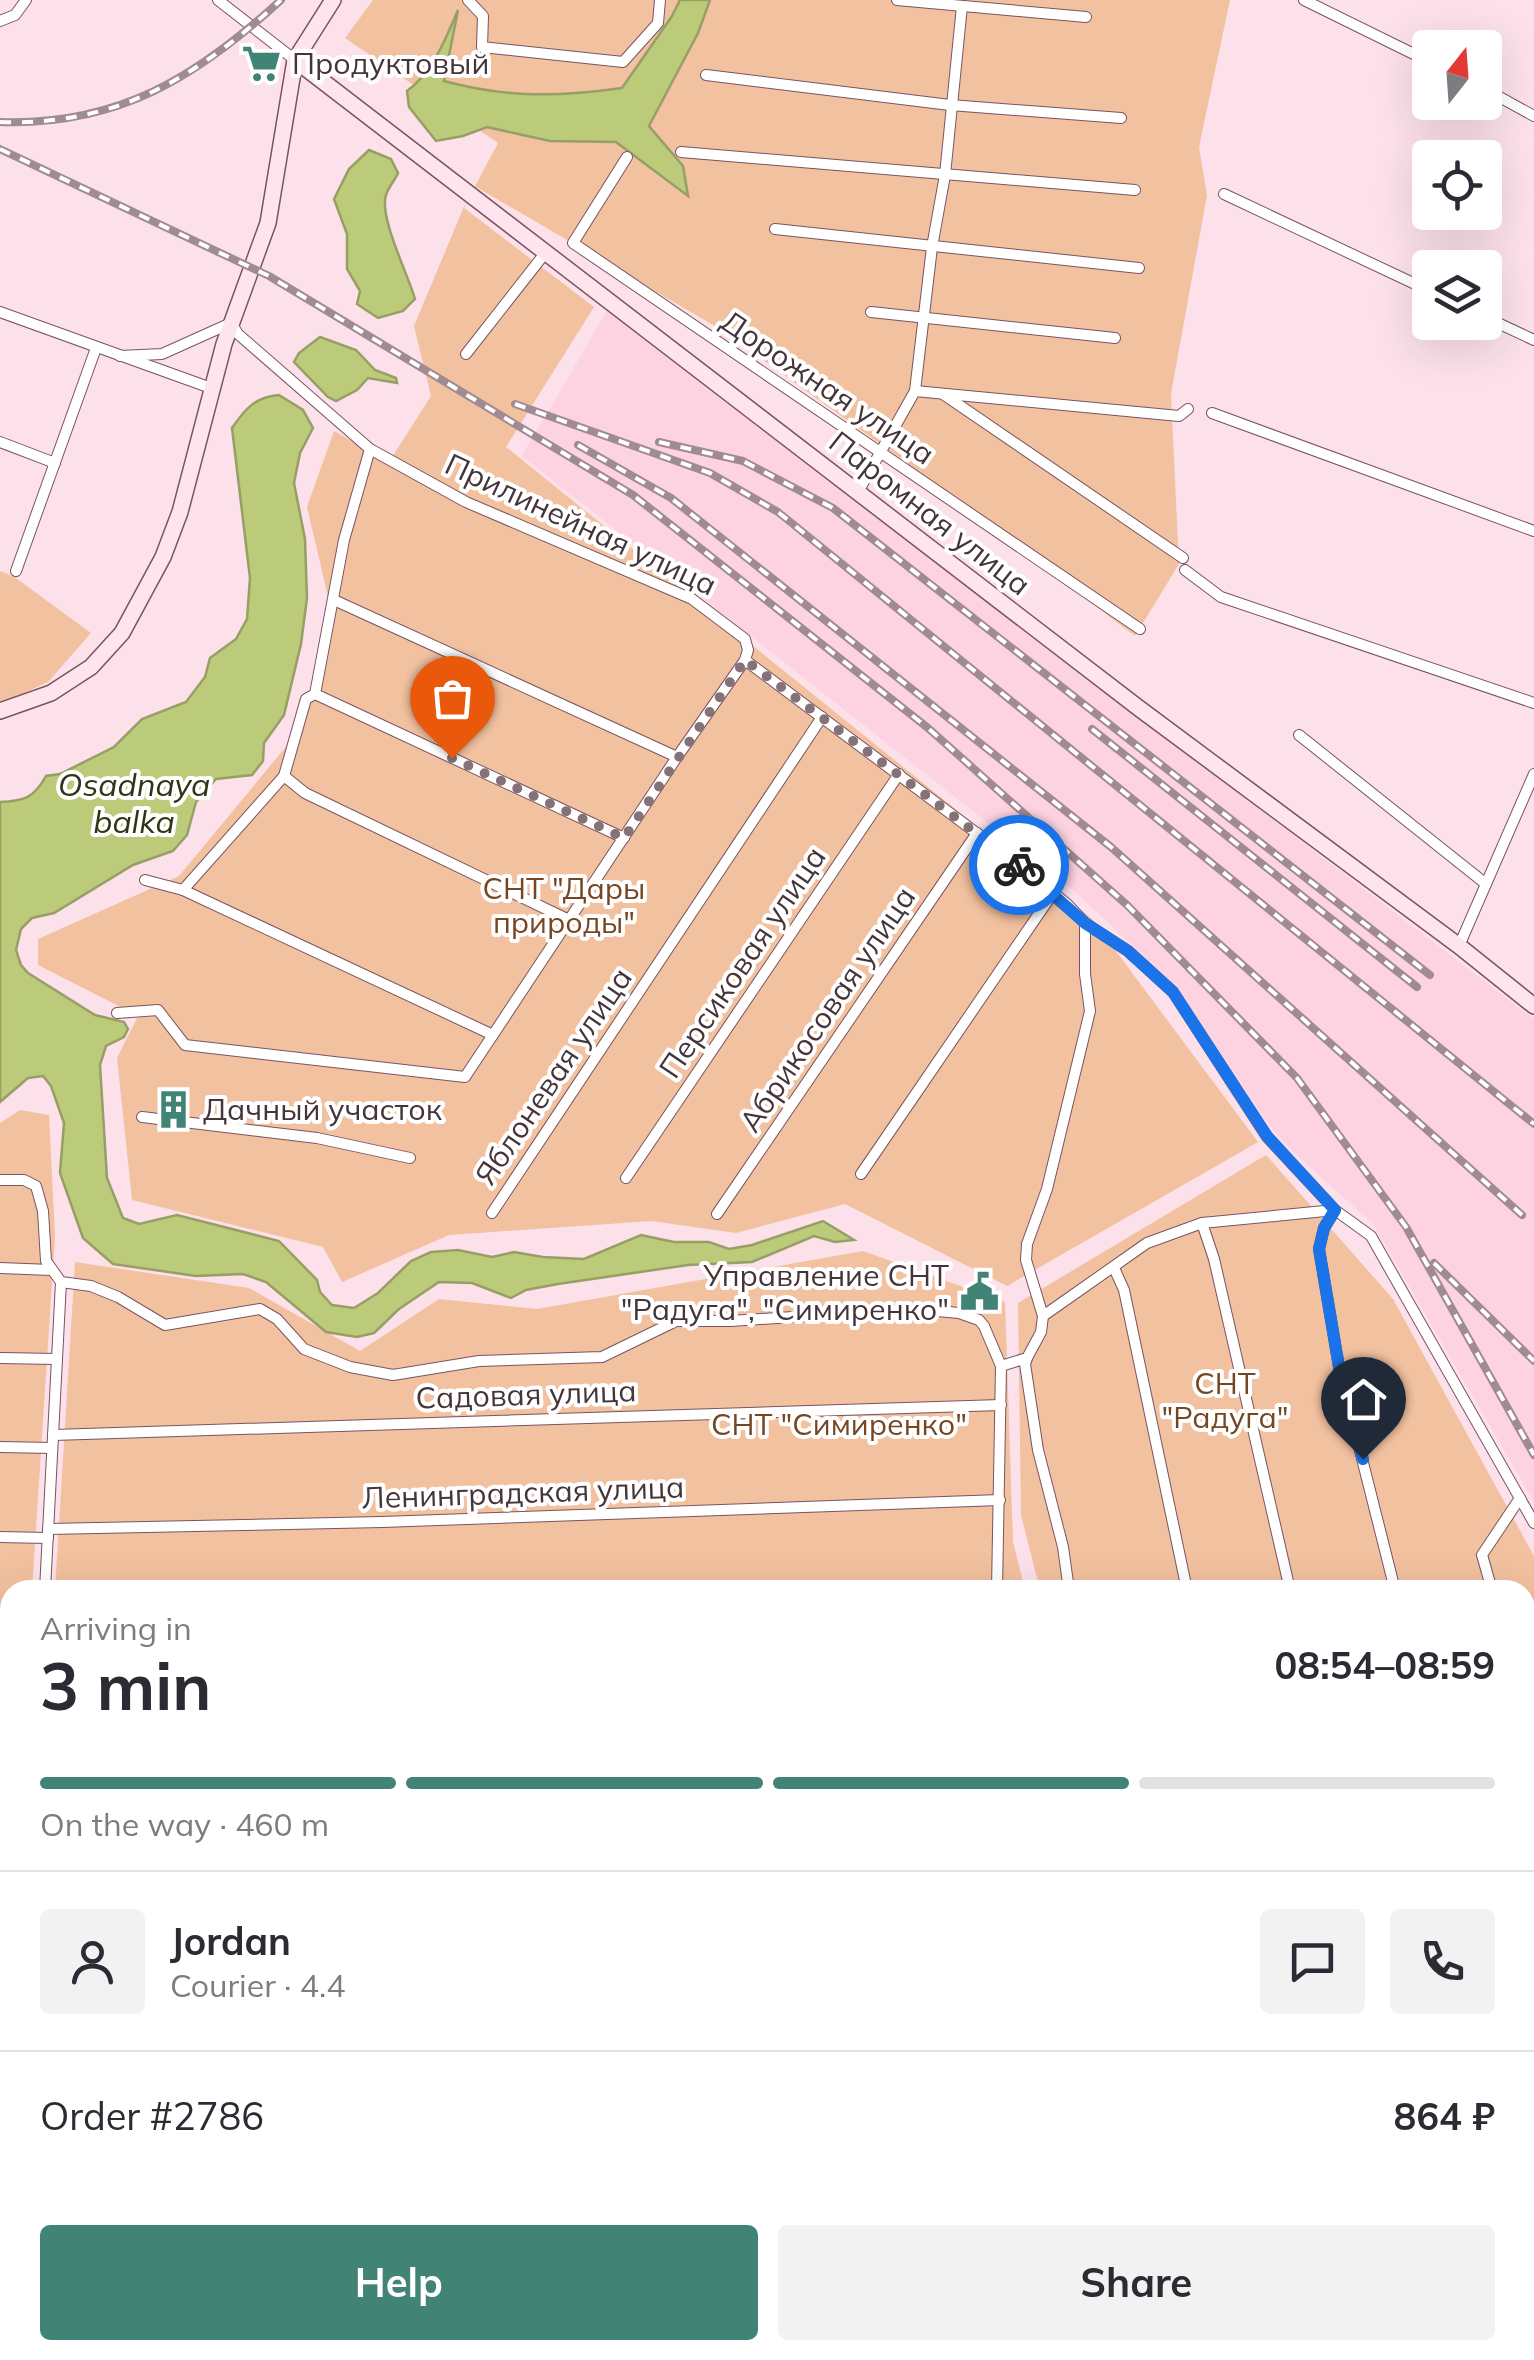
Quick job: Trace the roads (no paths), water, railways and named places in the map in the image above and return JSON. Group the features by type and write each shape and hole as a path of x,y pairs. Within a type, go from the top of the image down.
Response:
{"street":[{"path":"0,22 15,15 26,0"},
{"path":"218,0 295,60"},
{"path":"0,712 70,684 113,646 164,557 180,512 211,388 268,223 295,60 334,0"},
{"path":"468,0 484,16 482,47 624,62 658,23 660,0"},
{"path":"897,0 1086,17"},
{"path":"1304,0 1412,53"},
{"path":"858,492 915,391 945,175 962,6"},
{"name":"Паромная улица","path":"295,60 1140,709 1534,1006"},
{"path":"706,74 950,105 1121,118"},
{"path":"1502,98 1534,116"},
{"path":"681,152 1135,190"},
{"name":"Дорожная улица","path":"627,157 573,243 1140,629"},
{"path":"1224,194 1412,283"},
{"path":"775,229 1138,268"},
{"path":"466,354 546,252"},
{"path":"0,312 211,388"},
{"path":"871,312 1115,338"},
{"path":"120,356 162,354 231,324"},
{"name":"Прилинейная улица","path":"231,324 370,450 466,502 692,598 746,639 745,660 977,833 1085,923 1128,951 1173,992 1267,1136 1335,1210 1370,1236 1534,1523"},
{"path":"1502,325 1534,340"},
{"path":"16,570 96,348"},
{"path":"915,391 1179,416 1188,410"},
{"path":"943,394 1168,550 1221,597 1534,703"},
{"path":"1212,412 1534,531"},
{"path":"0,442 55,463"},
{"path":"183,890 284,776 306,700 316,694 344,540 370,450"},
{"path":"334,600 677,757"},
{"path":"117,1013 158,1010 186,1045 465,1077 745,660"},
{"path":"316,694 624,838"},
{"name":"Яблоневая улица","path":"492,1213 822,717"},
{"path":"1300,735 1486,884"},
{"name":"Персиковая улица","path":"626,1178 899,774"},
{"path":"1459,946 1534,774"},
{"path":"284,776 304,793 569,920"},
{"name":"Абрикосовая улица","path":"718,1214 977,833"},
{"path":"146,880 183,890 493,1035"},
{"path":"861,1174 1053,893"},
{"path":"1068,1580 1038,1450 1025,1364 1041,1332 1043,1316 1026,1260 1026,1244 1046,1189 1090,1011 1085,923"},
{"path":"142,1117 317,1138 410,1158"},
{"path":"0,1180 24,1180 36,1186 43,1210 46,1260 61,1282 91,1286 118,1297 165,1325 260,1309 277,1319 304,1349 350,1367 393,1376 479,1361 602,1356 676,1321 916,1309 959,1313 979,1320 1001,1366 998,1580"},
{"path":"1043,1316 1147,1243 1202,1223 1335,1210"},
{"path":"1335,1210 1324,1228 1319,1249 1339,1367 1392,1580"},
{"path":"1202,1223 1214,1258 1288,1580"},
{"path":"0,1268 51,1270"},
{"path":"1114,1268 1124,1290 1185,1580"},
{"path":"46,1580 61,1282"},
{"path":"0,1358 57,1359"},
{"path":"1001,1366 1027,1358"},
{"name":"Садовая улица","path":"53,1435 1001,1405"},
{"path":"0,1447 52,1448"},
{"path":"1489,1580 1482,1554 1520,1498"},
{"name":"Ленинградская улица","path":"48,1534 1000,1500"},
{"path":"0,1537 48,1534"}],"water":[{"path":"680,0 710,0 698,33 649,126 683,166 688,196 616,142 550,141 487,127 436,141 409,107 407,91 431,64 458,10 444,81 489,91 554,94 622,88"},
{"path":"369,150 391,159 398,173 385,205 415,299 403,311 378,318 357,304 360,291 347,269 347,234 334,199 349,169"},
{"path":"320,337 356,350 375,370 396,378 397,383 368,378 357,390 336,401 328,397 294,362 299,353"},
{"name":"Osadnaya balka","path":"279,395 303,410 313,428 300,453 294,483 305,539 307,598 284,715 264,743 263,761 252,775 216,779 196,802 187,835 173,851 133,865 54,913 32,918 21,929 16,950 28,973 95,1015 124,1022 128,1029 124,1037 106,1046 100,1065 107,1178 123,1218 139,1224 177,1215 279,1241 317,1280 320,1292 332,1305 354,1308 378,1293 411,1261 431,1252 458,1250 492,1257 514,1252 584,1259 641,1235 674,1242 709,1242 729,1249 823,1221 854,1240 835,1242 814,1236 752,1262 688,1265 558,1284 526,1290 511,1298 472,1283 439,1282 399,1309 374,1333 357,1337 326,1332 266,1282 243,1274 196,1276 113,1264 83,1238 60,1173 64,1123 51,1086 43,1076 28,1078 0,1102 0,802 28,797 46,776 60,774 114,747 142,719 186,702 205,677 210,658 236,639 247,619 250,578 232,428 251,405"}],"railway":[{"path":"0,122 82,115 153,91 218,52 281,0"},
{"path":"0,149 269,276 633,495 928,728 1127,905 1297,1078 1406,1227 1534,1455"},
{"path":"515,404 710,473 778,512 1534,1124"},
{"path":"659,442 743,461 833,508 1430,975"},
{"path":"578,445 671,498 1111,847 1522,1215"},
{"path":"1092,729 1417,987"},
{"path":"1434,1263 1534,1361"}],"place":[{"name":"Продуктовый","path":"262,63"},
{"name":"Дачный участок","path":"173,1109"},
{"name":"Управление СНТ \"Радуга\", \"Симиренко\"","path":"979,1292"}],"park label":[{"name":"СНТ \"Дары природы\"","path":"564,905"},
{"name":"СНТ \"Радуга\"","path":"1225,1400"},
{"name":"СНТ \"Симиренко\"","path":"839,1424"}]}
